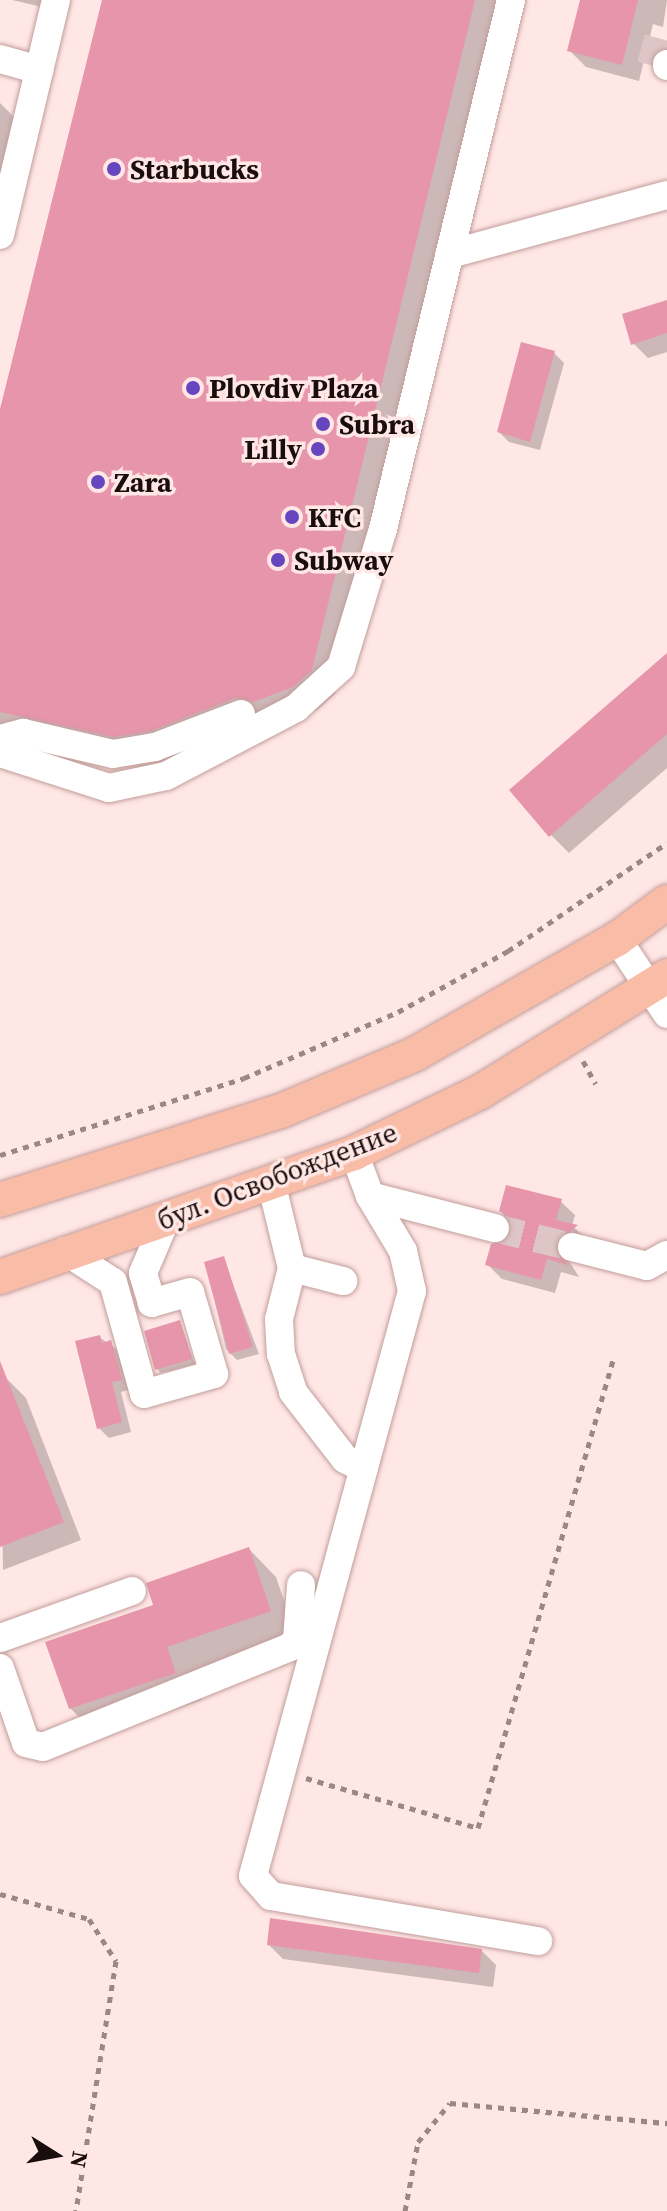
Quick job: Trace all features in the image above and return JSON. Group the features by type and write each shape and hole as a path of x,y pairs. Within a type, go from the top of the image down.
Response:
{"main road":[{"path":"0,1200 281,1111 415,1054 617,939 667,902"},
{"name":"бул. Освобождение","path":"0,1277 65,1251 354,1153 480,1092 661,993"}],"street":[{"path":"0,235 56,0"},
{"path":"0,753 109,788 166,776 296,708 341,667 383,529 511,0"},
{"path":"0,59 40,70"},
{"path":"450,254 667,195"},
{"path":"0,739 23,733 113,754 155,747 241,714"},
{"path":"617,939 661,993"},
{"path":"354,1153 370,1196 403,1251 412,1291 253,1876 271,1896 538,1941"},
{"path":"271,1182 292,1268 279,1319 281,1354 293,1392 345,1459 364,1469"},
{"path":"370,1196 495,1228"},
{"path":"65,1251 113,1282 144,1394 214,1374 190,1292 152,1303 143,1273 166,1219"},
{"path":"572,1247 647,1266 667,1255"},
{"path":"292,1268 343,1281"},
{"path":"0,1668 26,1743 43,1747 294,1645 301,1585"},
{"path":"0,1638 132,1591"}],"path":[{"path":"0,1155 244,1078 398,1012 516,946 667,843"},
{"path":"282,1771 478,1828 614,1356"},
{"path":"0,1894 89,1919 116,1961 76,2211"},
{"path":"405,2211 418,2142 450,2103 667,2123"}],"building":[{"name":"Plovdiv Plaza","path":"102,0 475,0 312,670 293,687 253,702 235,698 151,731 114,737 0,712 0,409"},
{"path":"580,0 638,0 622,65 567,51"},
{"path":"667,300 667,333 631,345 622,314"},
{"path":"521,342 555,351 530,442 497,432"},
{"path":"667,653 667,734 549,837 509,790"},
{"path":"506,1185 562,1199 556,1220 578,1225 555,1244 568,1265 547,1259 541,1280 485,1265 491,1244 507,1240 512,1231 507,1216 499,1211"},
{"path":"224,1256 253,1347 229,1354 204,1262"},
{"path":"180,1320 192,1359 155,1370 144,1331"},
{"path":"100,1335 102,1343 111,1340 122,1380 112,1382 122,1422 97,1429 75,1341"},
{"path":"0,1361 64,1522 0,1547"},
{"path":"249,1547 271,1611 167,1647 176,1673 69,1709 45,1642 153,1605 146,1583"},
{"path":"270,1918 482,1949 479,1973 267,1945"}],"tunnel":[{"path":"641,48 667,55"},
{"path":"495,1228 572,1247"}],"place":[{"name":"Starbucks","path":"114,169"},
{"name":"Plovdiv Plaza","path":"193,388"},
{"name":"Subra","path":"323,424"},
{"name":"Lilly","path":"318,449"},
{"name":"Zara","path":"98,482"},
{"name":"KFC","path":"292,517"},
{"name":"Subway","path":"278,560"}]}
